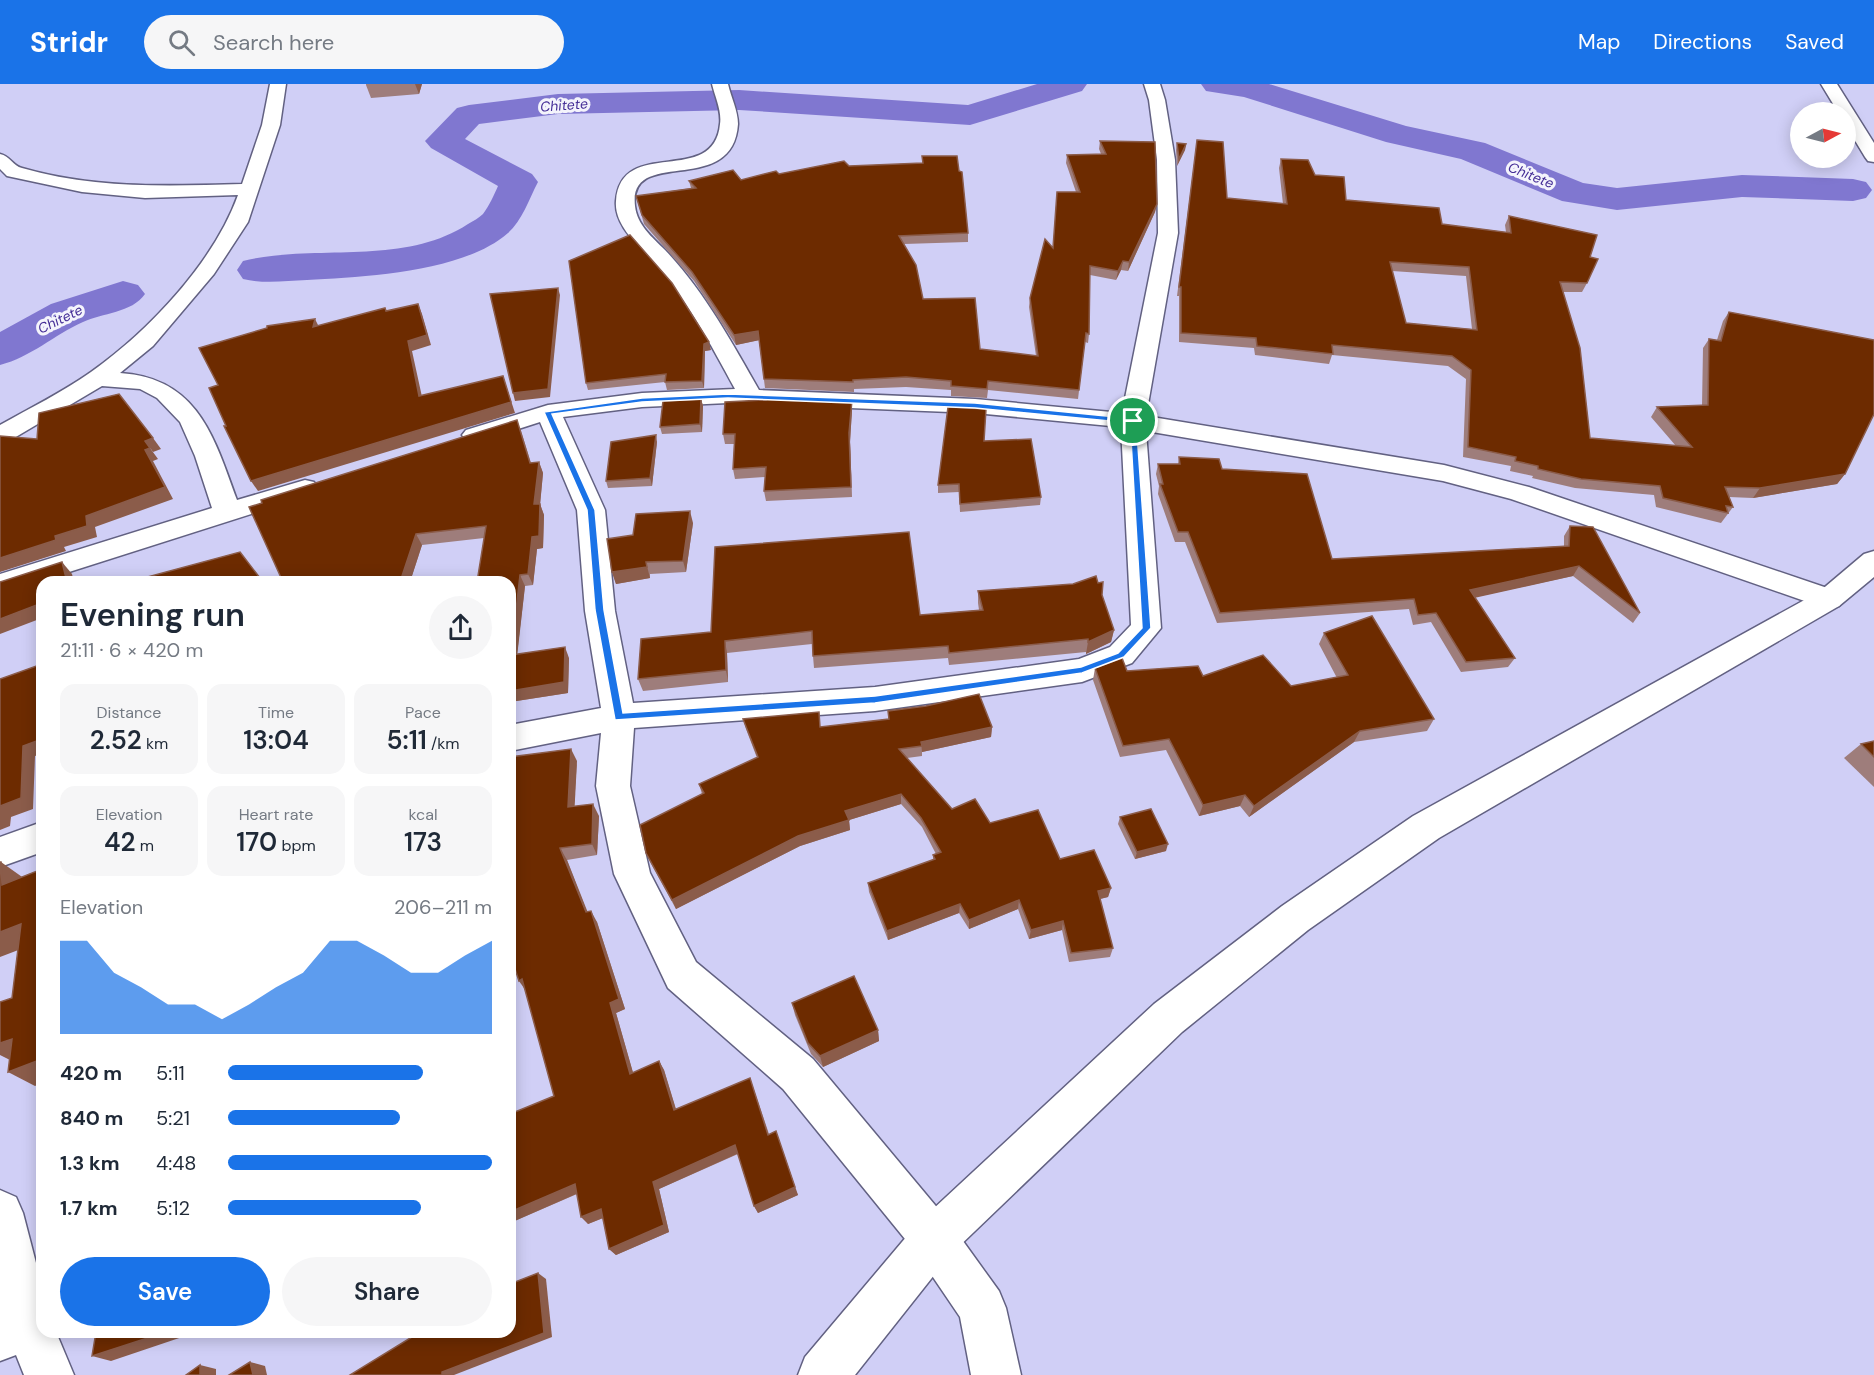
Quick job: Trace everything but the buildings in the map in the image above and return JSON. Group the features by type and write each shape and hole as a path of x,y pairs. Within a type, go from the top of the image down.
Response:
{"street":[{"path":"0,436 98,378 145,341 207,270 238,222 247,189 271,125 278,84"},
{"path":"720,84 729,124 726,145 714,158 698,163 641,172 629,180 625,194 626,212 632,227 666,264 704,312 751,397"},
{"path":"516,737 619,717 875,699 1082,670 1121,655 1146,628 1133,421 1168,232 1166,160 1157,100 1152,84"},
{"path":"1829,84 1874,157"},
{"path":"0,159 13,172 82,186 145,192 247,189"},
{"path":"98,378 147,384 173,397 197,428 227,512"},
{"path":"457,441 548,412 642,400 751,397 975,405 1133,421 1444,473 1520,493 1829,599"},
{"path":"548,412 591,510 600,610 619,717 613,786 632,874 682,975 798,1074 934,1239 982,1308 996,1375"},
{"path":"0,584 323,482"},
{"path":"824,1375 934,1239 1168,1018 1295,918 1426,826 1829,599 1874,561"},
{"path":"0,852 36,839"},
{"path":"0,1213 14,1329 49,1375"}],"waterway":[{"name":"Chitete","path":"258,270 348,265 415,257 472,239 494,225 519,182 443,141 469,115 558,104 739,100 970,115 1071,84"},
{"name":"Chitete","path":"1217,84 1248,88 1398,135 1472,151 1575,193 1617,199 1742,186 1853,190"},
{"name":"Chitete","path":"0,351 67,313 123,294"}],"route":[{"path":"728,396 975,405 1133,421 1145,580 1146,628 1121,655 1082,670 875,699 619,717 600,610 591,510 548,412 642,400 728,396"}]}
